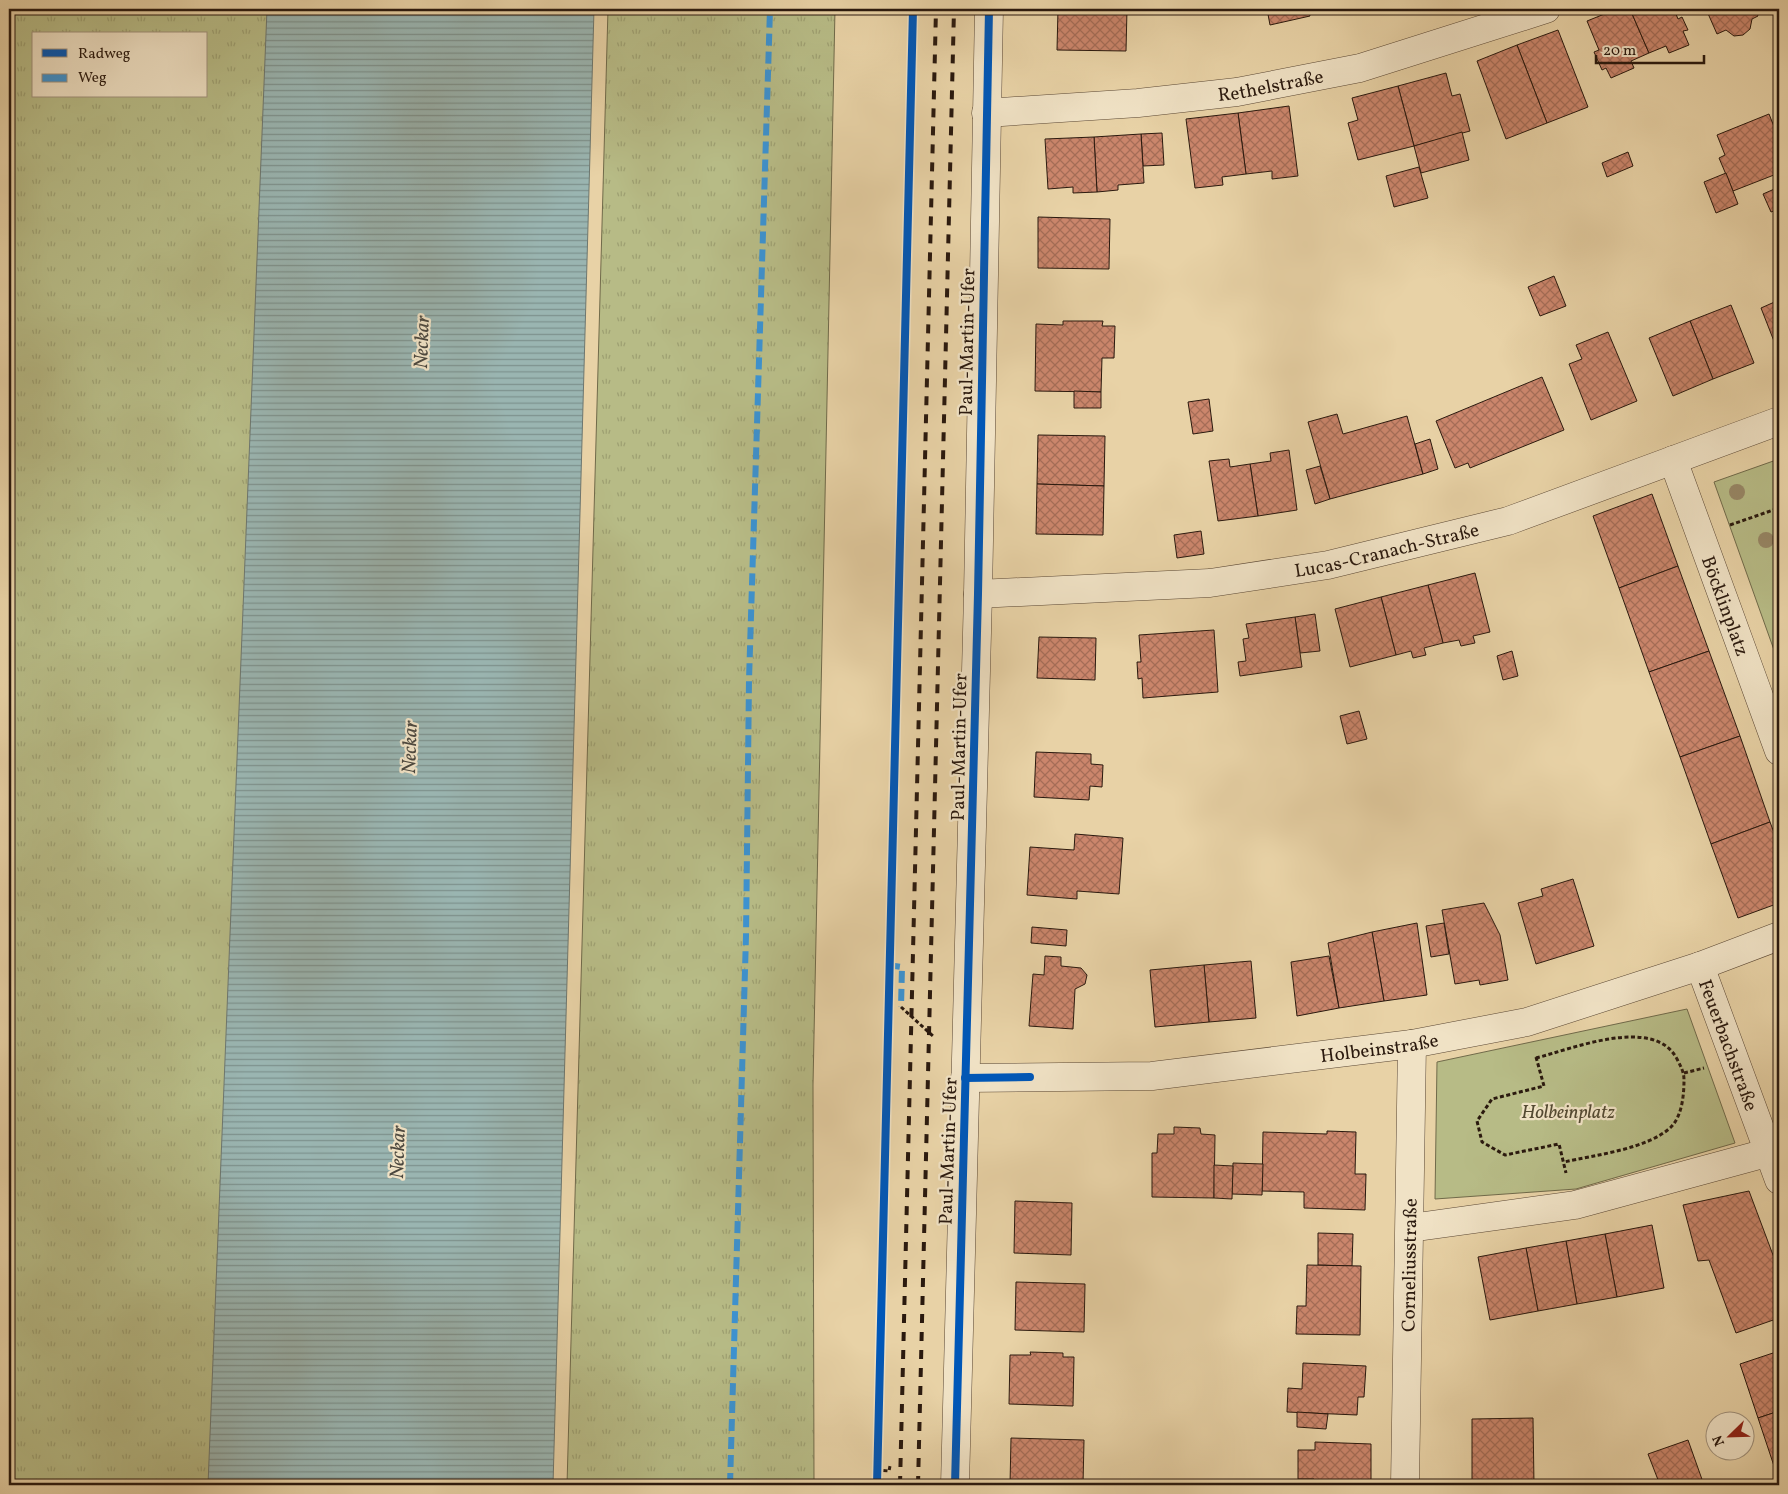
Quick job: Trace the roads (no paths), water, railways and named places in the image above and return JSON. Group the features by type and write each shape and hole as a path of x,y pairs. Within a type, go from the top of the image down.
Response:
{"street":[{"name":"Paul-Martin-Ufer","path":"955,1485 978,594 989,9"},
{"name":"Rethelstraße","path":"986,113 1138,103 1237,92 1360,68 1546,9"},
{"name":"Lucas-Cranach-Straße","path":"978,594 1210,583 1328,565 1508,521 1779,421"},
{"name":"Böcklinplatz","path":"1673,460 1779,751"},
{"name":"Holbeinstraße","path":"965,1078 1152,1076 1412,1044 1527,1022 1700,966 1779,936"},
{"name":"Feuerbachstraße","path":"1700,966 1779,1180"},
{"name":"Corneliusstraße","path":"1405,1485 1412,1044"},
{"path":"1410,1228 1575,1205 1770,1152"}],"water":[{"name":"Neckar","path":"267,9 594,9 553,1485 208,1485"}],"railway":[{"path":"900,1485 936,9"},
{"path":"918,1485 954,9"}],"park label":[{"name":"Holbeinplatz","path":"1568,1111"}]}
